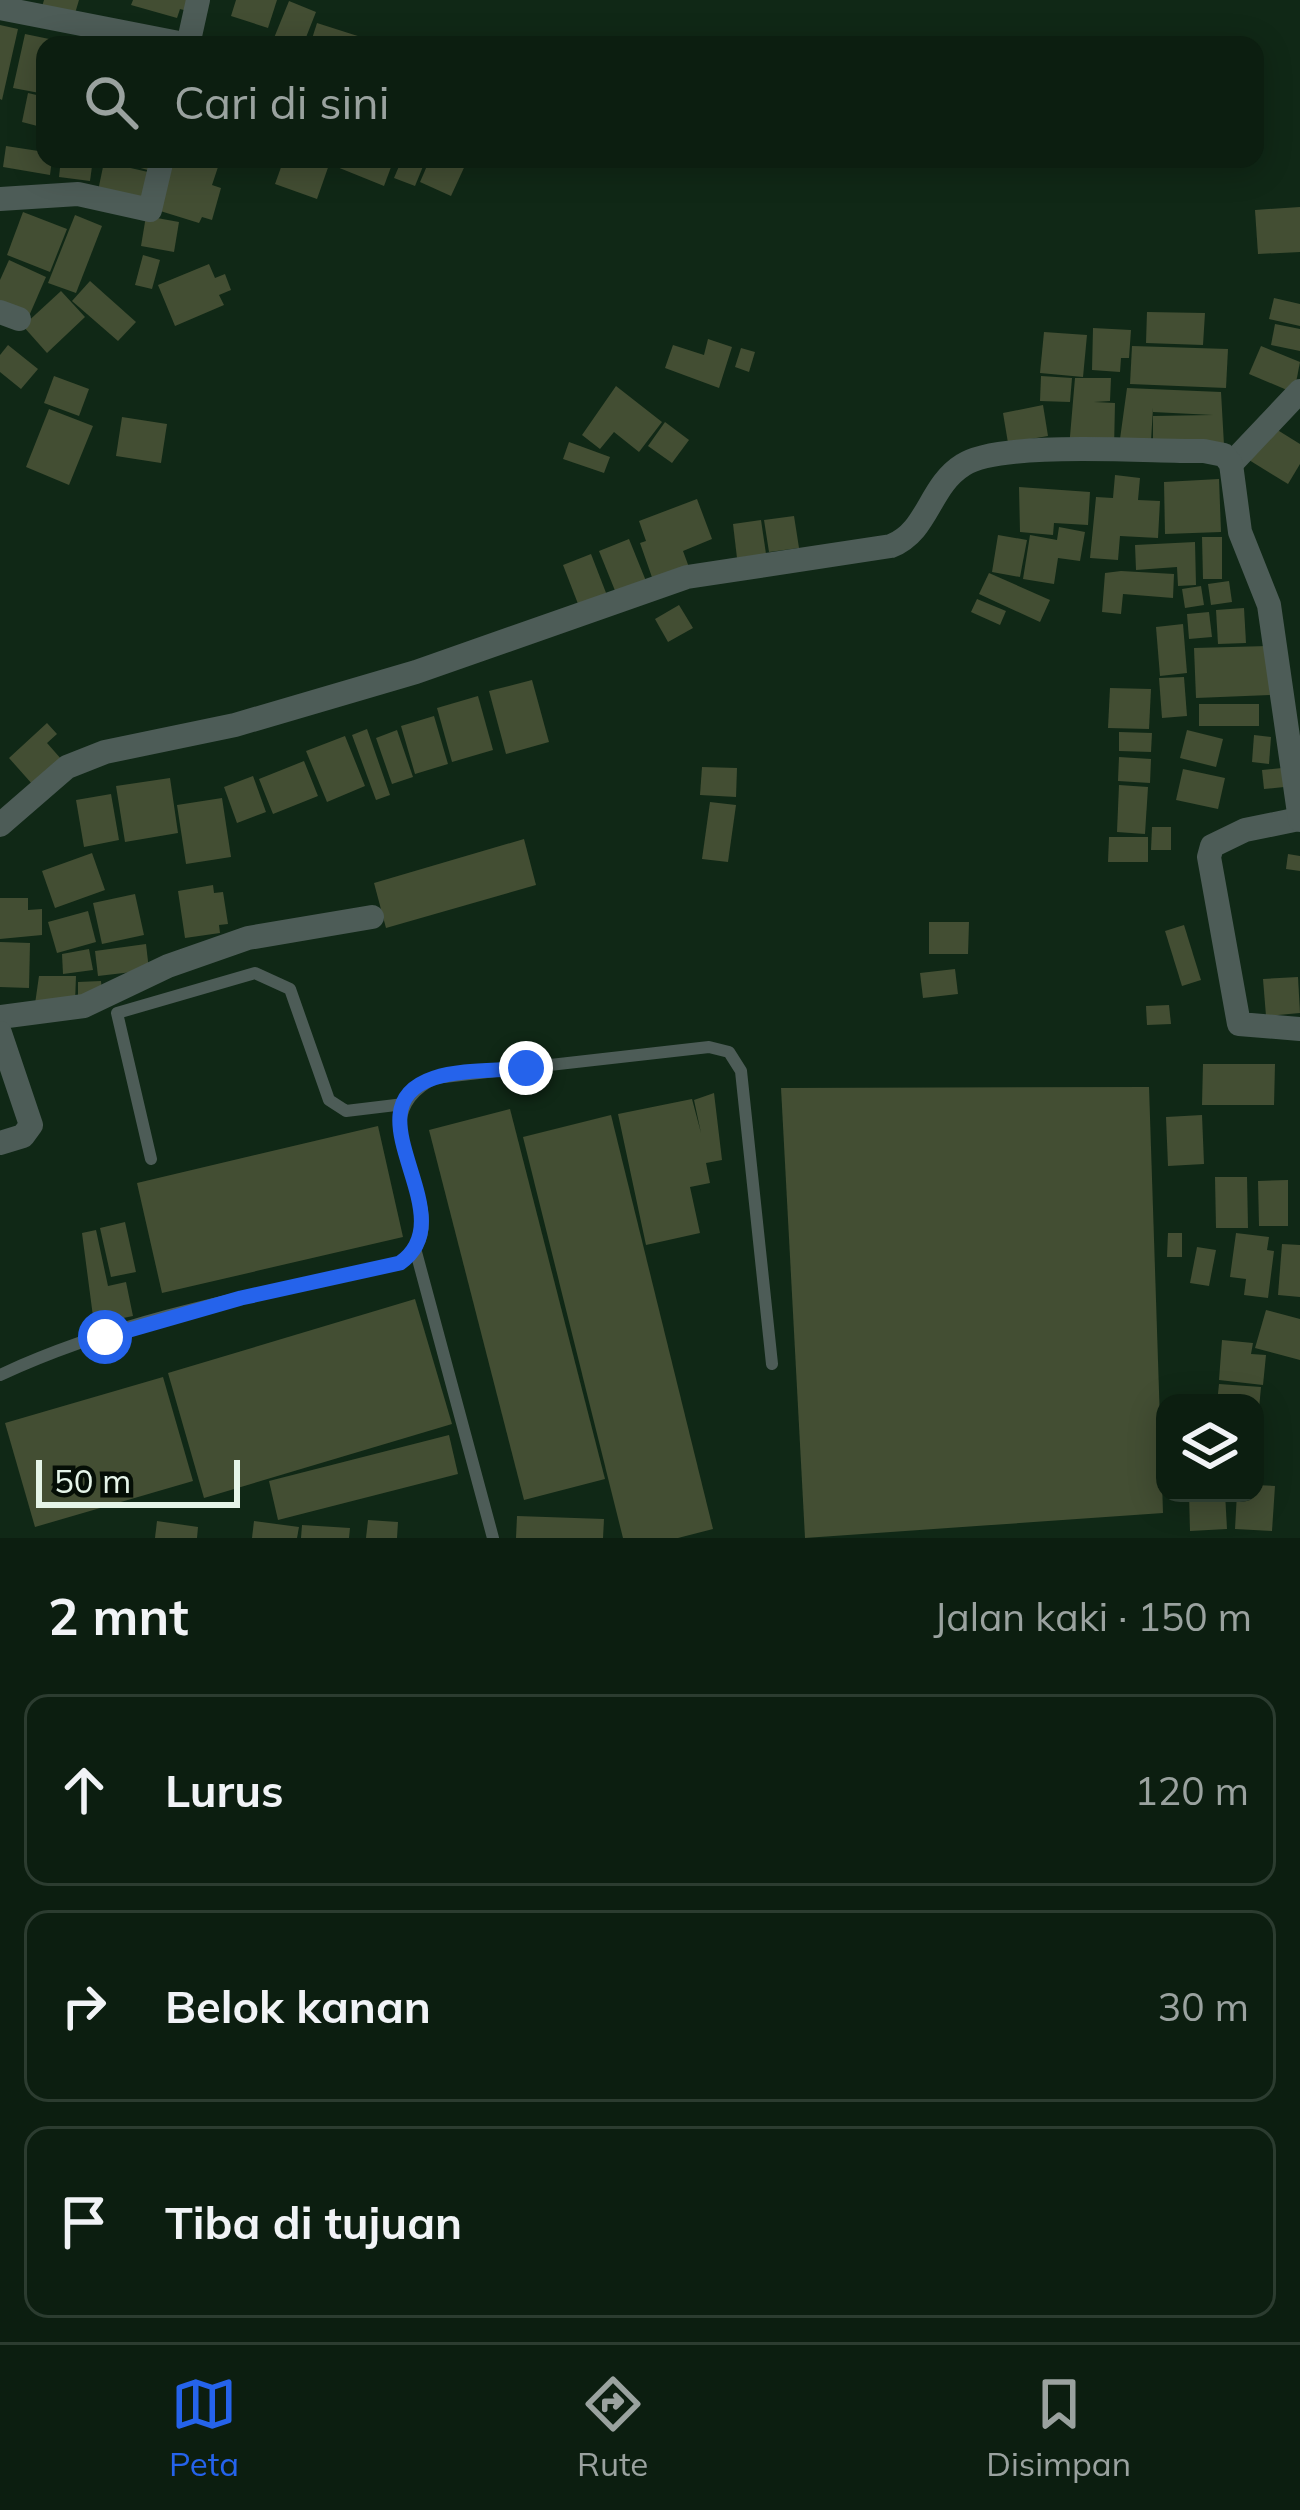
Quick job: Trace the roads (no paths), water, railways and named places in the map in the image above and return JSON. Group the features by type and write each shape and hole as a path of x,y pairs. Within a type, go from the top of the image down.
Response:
{"street":[{"path":"190,36 198,0"},
{"path":"0,8 142,36"},
{"path":"0,199 78,194 150,210 160,168"},
{"path":"1232,464 1300,391"},
{"path":"0,825 52,777 105,752 235,725 416,672 700,573 891,546 911,536 945,479 979,457 1005,452 1224,455 1232,464 1240,532 1270,605 1300,820 1233,834 1212,846 1209,857 1239,1024 1300,1030"},
{"path":"0,1016 84,1006 168,966 248,938 372,916"},
{"path":"0,1033 31,1125 23,1136 0,1143"}],"lane":[{"path":"151,1159 117,1013 255,973 290,989 329,1100 346,1111 404,1103"},
{"path":"493,1538 416,1252 425,1224 398,1126 404,1103 418,1087 435,1078 709,1047 729,1052 741,1071 772,1364"},
{"path":"0,1375 105,1337 241,1298 400,1263 416,1252"}]}
